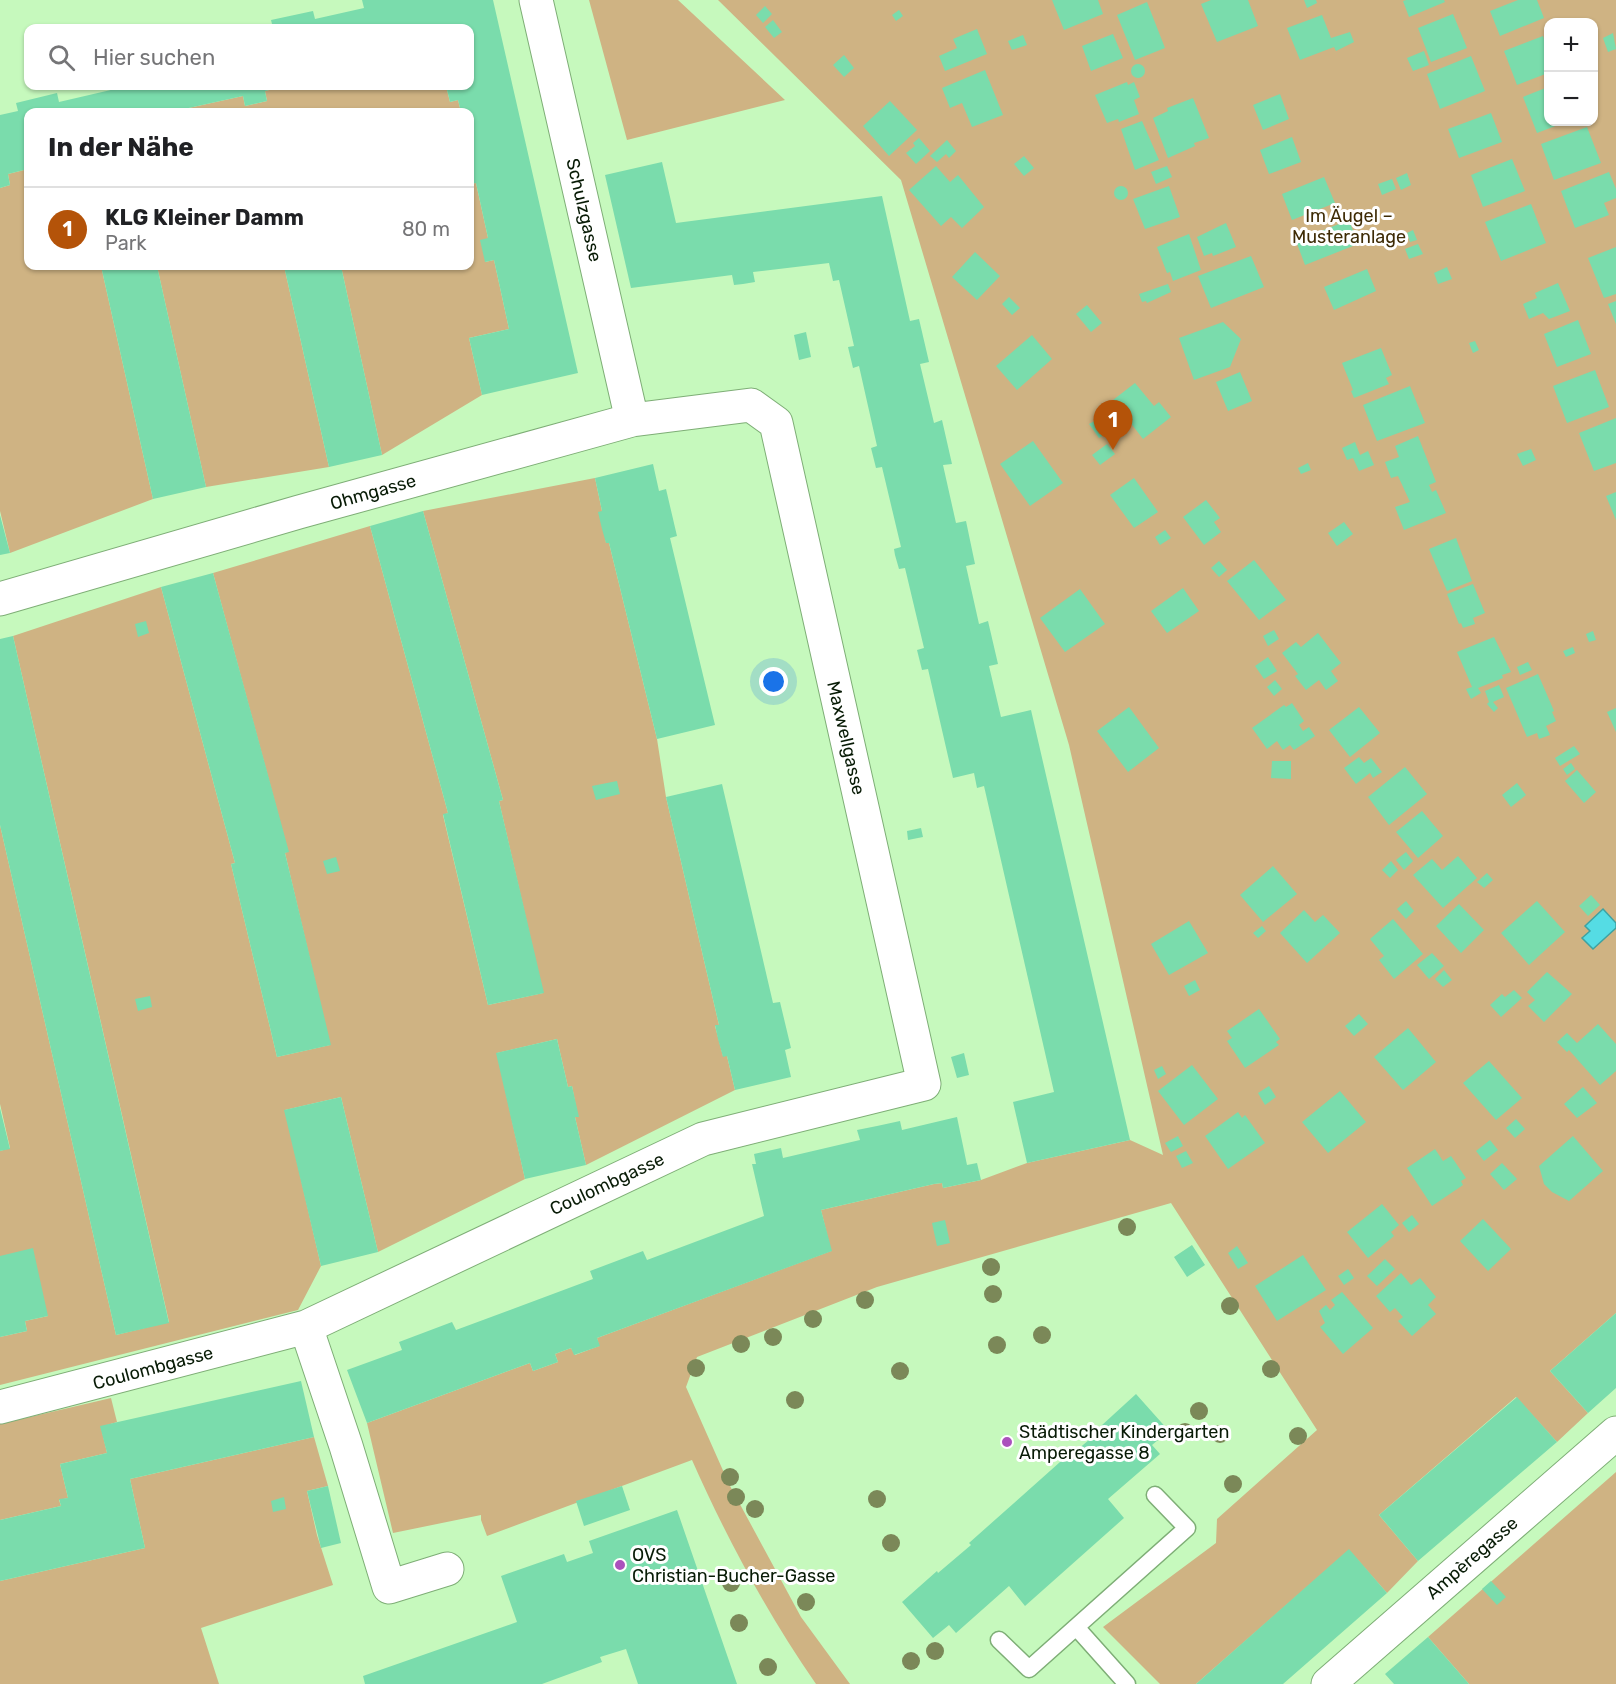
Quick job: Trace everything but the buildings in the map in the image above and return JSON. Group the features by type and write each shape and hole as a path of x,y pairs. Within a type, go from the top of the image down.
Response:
{"street":[{"name":"Schulzgasse","path":"536,0 632,420"},
{"name":"Ohmgasse","path":"0,599 299,512 632,420 751,405"},
{"name":"Maxwellgasse","path":"751,405 776,423 924,1084"},
{"name":"Coulombgasse","path":"0,1407 306,1327 703,1139 924,1084"},
{"path":"306,1327 346,1446 389,1587 447,1569"},
{"name":"Ampèregasse","path":"1328,1684 1616,1433"}],"lane":[{"path":"999,1640 1029,1670 1186,1528 1155,1495"},
{"path":"1076,1627 1128,1684"}],"green space":[{"path":"589,0 678,0 785,100 627,140"},
{"name":"Im Äugel – Musteranlage","path":"718,0 1616,0 1616,1313 1550,1371 1588,1413 1557,1442 1516,1397 1379,1515 1418,1561 1387,1593 1349,1550 1196,1684 1160,1684 1103,1627 1216,1543 1217,1519 1317,1430 1171,1203 877,1287 697,1357 686,1387 729,1484 801,1617 850,1684 816,1684 749,1575 692,1460 487,1536 481,1515 393,1533 367,1423 530,1363 533,1371 558,1362 555,1354 571,1348 575,1355 599,1346 597,1338 831,1251 821,1210 934,1184 942,1183 943,1188 981,1180 1027,1163 1130,1140 1163,1155 1069,745 901,180"},
{"path":"447,90 450,102 458,100 460,108 189,108 243,96 245,106 267,101 265,91"},
{"path":"24,170 24,270 102,270 153,499 10,553 0,511 0,188 10,185 8,174"},
{"path":"474,183 476,183 488,238 485,262 494,260 509,329 469,338 482,395 382,455 342,270 474,270"},
{"path":"158,270 285,270 329,467 206,487"},
{"path":"595,478 606,543 609,543 657,739 666,797 719,1025 715,1026 723,1056 727,1056 735,1090 586,1165 575,1117 578,1117 572,1086 568,1087 557,1039 497,1053 525,1179 378,1252 341,1097 285,1110 321,1266 298,1310 0,1385 0,1337 27,1331 25,1321 48,1316 0,1256 0,1151 10,1148 0,1104 0,825 116,1335 169,1322 13,636 161,587 235,863 231,864 277,1057 330,1045 285,853 288,851 213,573 370,526 448,813 443,815 488,1005 543,993 499,801 503,800 423,511"},
{"path":"111,1398 117,1422 101,1427 107,1453 60,1464 68,1498 59,1500 61,1506 0,1520 0,1424"},
{"path":"314,1437 328,1486 307,1491 317,1535 333,1585 201,1628 219,1684 0,1684 0,1581 145,1548 130,1479"},
{"path":"1616,1472 1616,1684 1469,1684 1428,1637"}],"water":[{"path":"1603,909 1616,923 1616,928 1593,949 1582,938 1590,931 1585,926"}],"place":[{"name":"KLG Kleiner Damm","path":"1113,450"},
{"name":"Städtischer Kindergarten Amperegasse 8","path":"1007,1442"},
{"name":"OVS Christian-Bucher-Gasse","path":"620,1565"}]}
